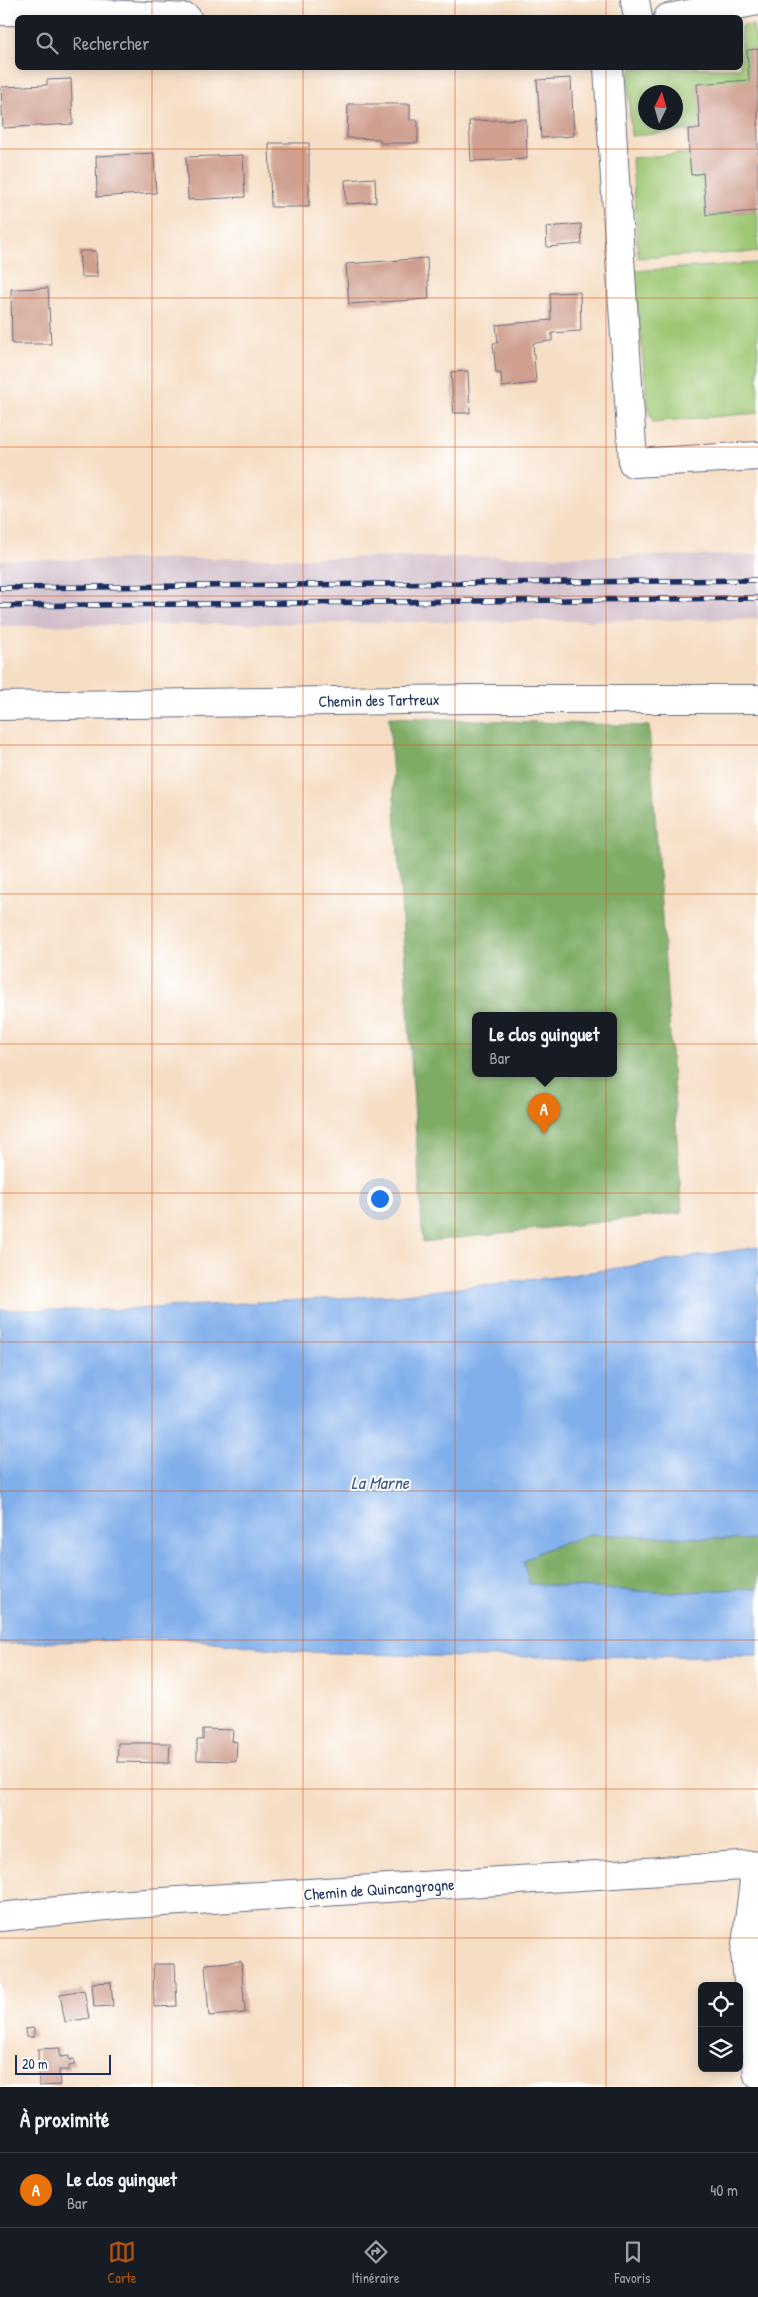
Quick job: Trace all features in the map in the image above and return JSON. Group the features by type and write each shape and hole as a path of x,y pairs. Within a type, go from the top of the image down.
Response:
{"street":[{"path":"635,0 638,15"},
{"path":"684,15 758,1"},
{"path":"0,12 65,12 126,15"},
{"path":"608,70 633,463 758,456"},
{"name":"Chemin des Tartreux","path":"0,706 472,699 758,699"},
{"path":"757,1865 745,1953 758,2075"},
{"name":"Chemin de Quincangrogne","path":"0,1917 115,1906 757,1865"}],"shaded area":[{"path":"758,555 758,619 0,626 0,560"}],"green space":[{"path":"753,25 757,49 747,50 749,80 700,129 631,136 628,82 631,70 743,70 743,26"},
{"path":"689,153 691,174 703,173 706,215 758,211 758,252 638,258 632,158"},
{"path":"758,263 758,413 653,422 648,409 634,271"},
{"path":"389,717 649,726 682,1213 423,1242"},
{"path":"589,1534 758,1540 758,1588 669,1593 529,1584 523,1562 541,1551"}],"water":[{"name":"La Marne","path":"758,1247 758,1540 589,1534 541,1551 523,1562 529,1584 669,1593 758,1588 758,1656 462,1657 302,1652 179,1638 0,1644 0,1310 112,1310 396,1295 571,1275"}],"building":[{"path":"758,49 758,211 706,215 703,173 691,175 689,153 688,129 700,129 697,84 749,80 747,50"},
{"path":"571,78 574,136 541,138 537,80"},
{"path":"71,79 73,124 3,128 1,87 47,85 47,80"},
{"path":"348,104 410,104 410,120 418,120 418,143 380,143 380,139 347,138"},
{"path":"526,119 527,159 471,161 469,121"},
{"path":"269,143 309,143 309,207 271,207"},
{"path":"154,153 156,193 97,197 96,156"},
{"path":"243,155 245,197 188,200 186,157"},
{"path":"375,178 376,202 346,204 345,180"},
{"path":"581,224 582,244 547,247 546,227"},
{"path":"79,251 96,251 97,277 81,277"},
{"path":"427,258 429,299 349,304 346,264"},
{"path":"48,288 51,344 12,344 11,289"},
{"path":"580,292 581,331 552,333 552,341 533,343 536,383 502,387 501,373 496,373 493,343 498,343 496,325 551,320 550,293"},
{"path":"468,371 470,413 454,413 451,372"},
{"path":"203,1729 233,1730 232,1741 237,1742 236,1761 197,1760 197,1740 203,1740"},
{"path":"118,1743 170,1743 169,1763 117,1762"},
{"path":"241,1961 245,2013 209,2016 205,1964"},
{"path":"153,1964 175,1964 177,2006 154,2007"},
{"path":"111,1982 113,2006 94,2007 92,1983"},
{"path":"84,1990 89,2018 65,2022 60,1994"},
{"path":"34,2028 34,2037 26,2037 25,2029"},
{"path":"60,2048 60,2057 69,2056 69,2060 74,2059 74,2065 69,2066 69,2070 59,2070 60,2085 39,2086 38,2049"}],"railway":[{"path":"0,588 758,580"},
{"path":"0,606 758,598"}],"place":[{"name":"Le clos guinguet","path":"544,1134"}]}
